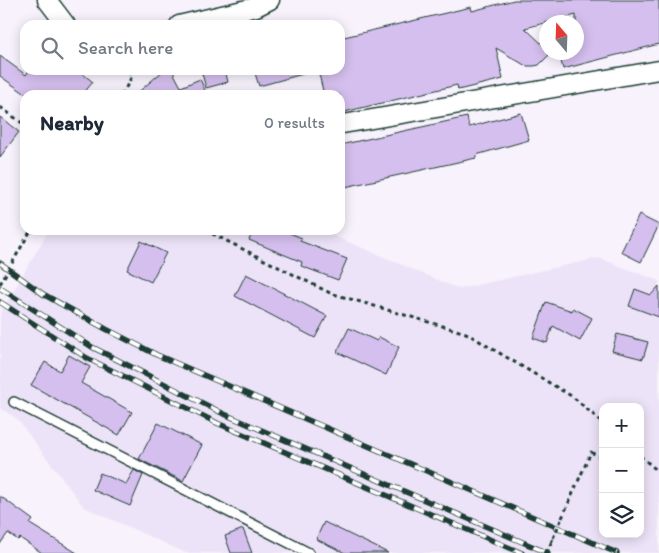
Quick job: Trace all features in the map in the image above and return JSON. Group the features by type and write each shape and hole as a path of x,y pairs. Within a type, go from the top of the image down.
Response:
{"street":[{"path":"48,0 62,20"},
{"path":"200,20 256,7 270,0"},
{"path":"345,124 659,70"}],"lane":[{"path":"14,402 309,553"}],"path":[{"path":"125,90 131,75"},
{"path":"0,107 20,121"},
{"path":"0,284 28,235"},
{"path":"215,235 330,293 466,333 573,397 599,420"},
{"path":"547,553 590,452 599,457"},
{"path":"644,459 659,472"}],"shaded area":[{"path":"46,235 332,235 459,289 599,258 659,281 659,553 186,553 84,507 17,419 0,408 0,314"}],"building":[{"path":"514,0 659,0 659,44 563,69 561,60 584,60 584,15 539,15 539,24 525,28 539,41 539,60 544,60 539,65 526,66 496,48 503,79 458,90 457,85 345,112 345,90 323,90 319,75 345,75 345,37 471,7 472,11"},
{"path":"0,56 20,71 20,75 84,75 93,82 86,90 20,90 0,76"},
{"path":"158,75 175,75 181,87 200,79 205,90 141,90"},
{"path":"202,75 226,75 228,82 206,88"},
{"path":"256,75 299,75 259,86"},
{"path":"521,113 529,140 476,155 476,158 345,187 345,144 467,117 469,127"},
{"path":"0,117 19,132 0,157"},
{"path":"639,215 659,225 641,262 621,252"},
{"path":"252,235 294,235 302,238 300,241 347,259 338,280 301,266 302,262 249,240"},
{"path":"141,241 166,253 151,282 127,270"},
{"path":"246,274 327,316 315,338 235,296"},
{"path":"659,286 659,317 629,306 635,289 651,295"},
{"path":"546,302 572,311 573,308 592,318 580,341 553,326 547,343 533,338"},
{"path":"349,328 377,341 379,337 399,347 386,375 337,352"},
{"path":"617,334 648,342 643,359 612,351"},
{"path":"69,355 90,367 81,383 132,412 119,435 31,385 45,362 60,371"},
{"path":"158,423 202,445 183,481 139,459"},
{"path":"134,470 143,475 130,506 93,490 100,473 126,484"},
{"path":"0,496 33,520 30,524 77,553 42,553 20,538 18,540 8,533 0,544"},
{"path":"324,522 388,553 345,553 316,539"},
{"path":"243,529 252,553 231,553 225,536"}],"railway":[{"path":"0,263 43,294 157,355 617,553"},
{"path":"0,288 92,347 222,413 548,553"},
{"path":"0,302 87,358 217,423 522,553"}]}
